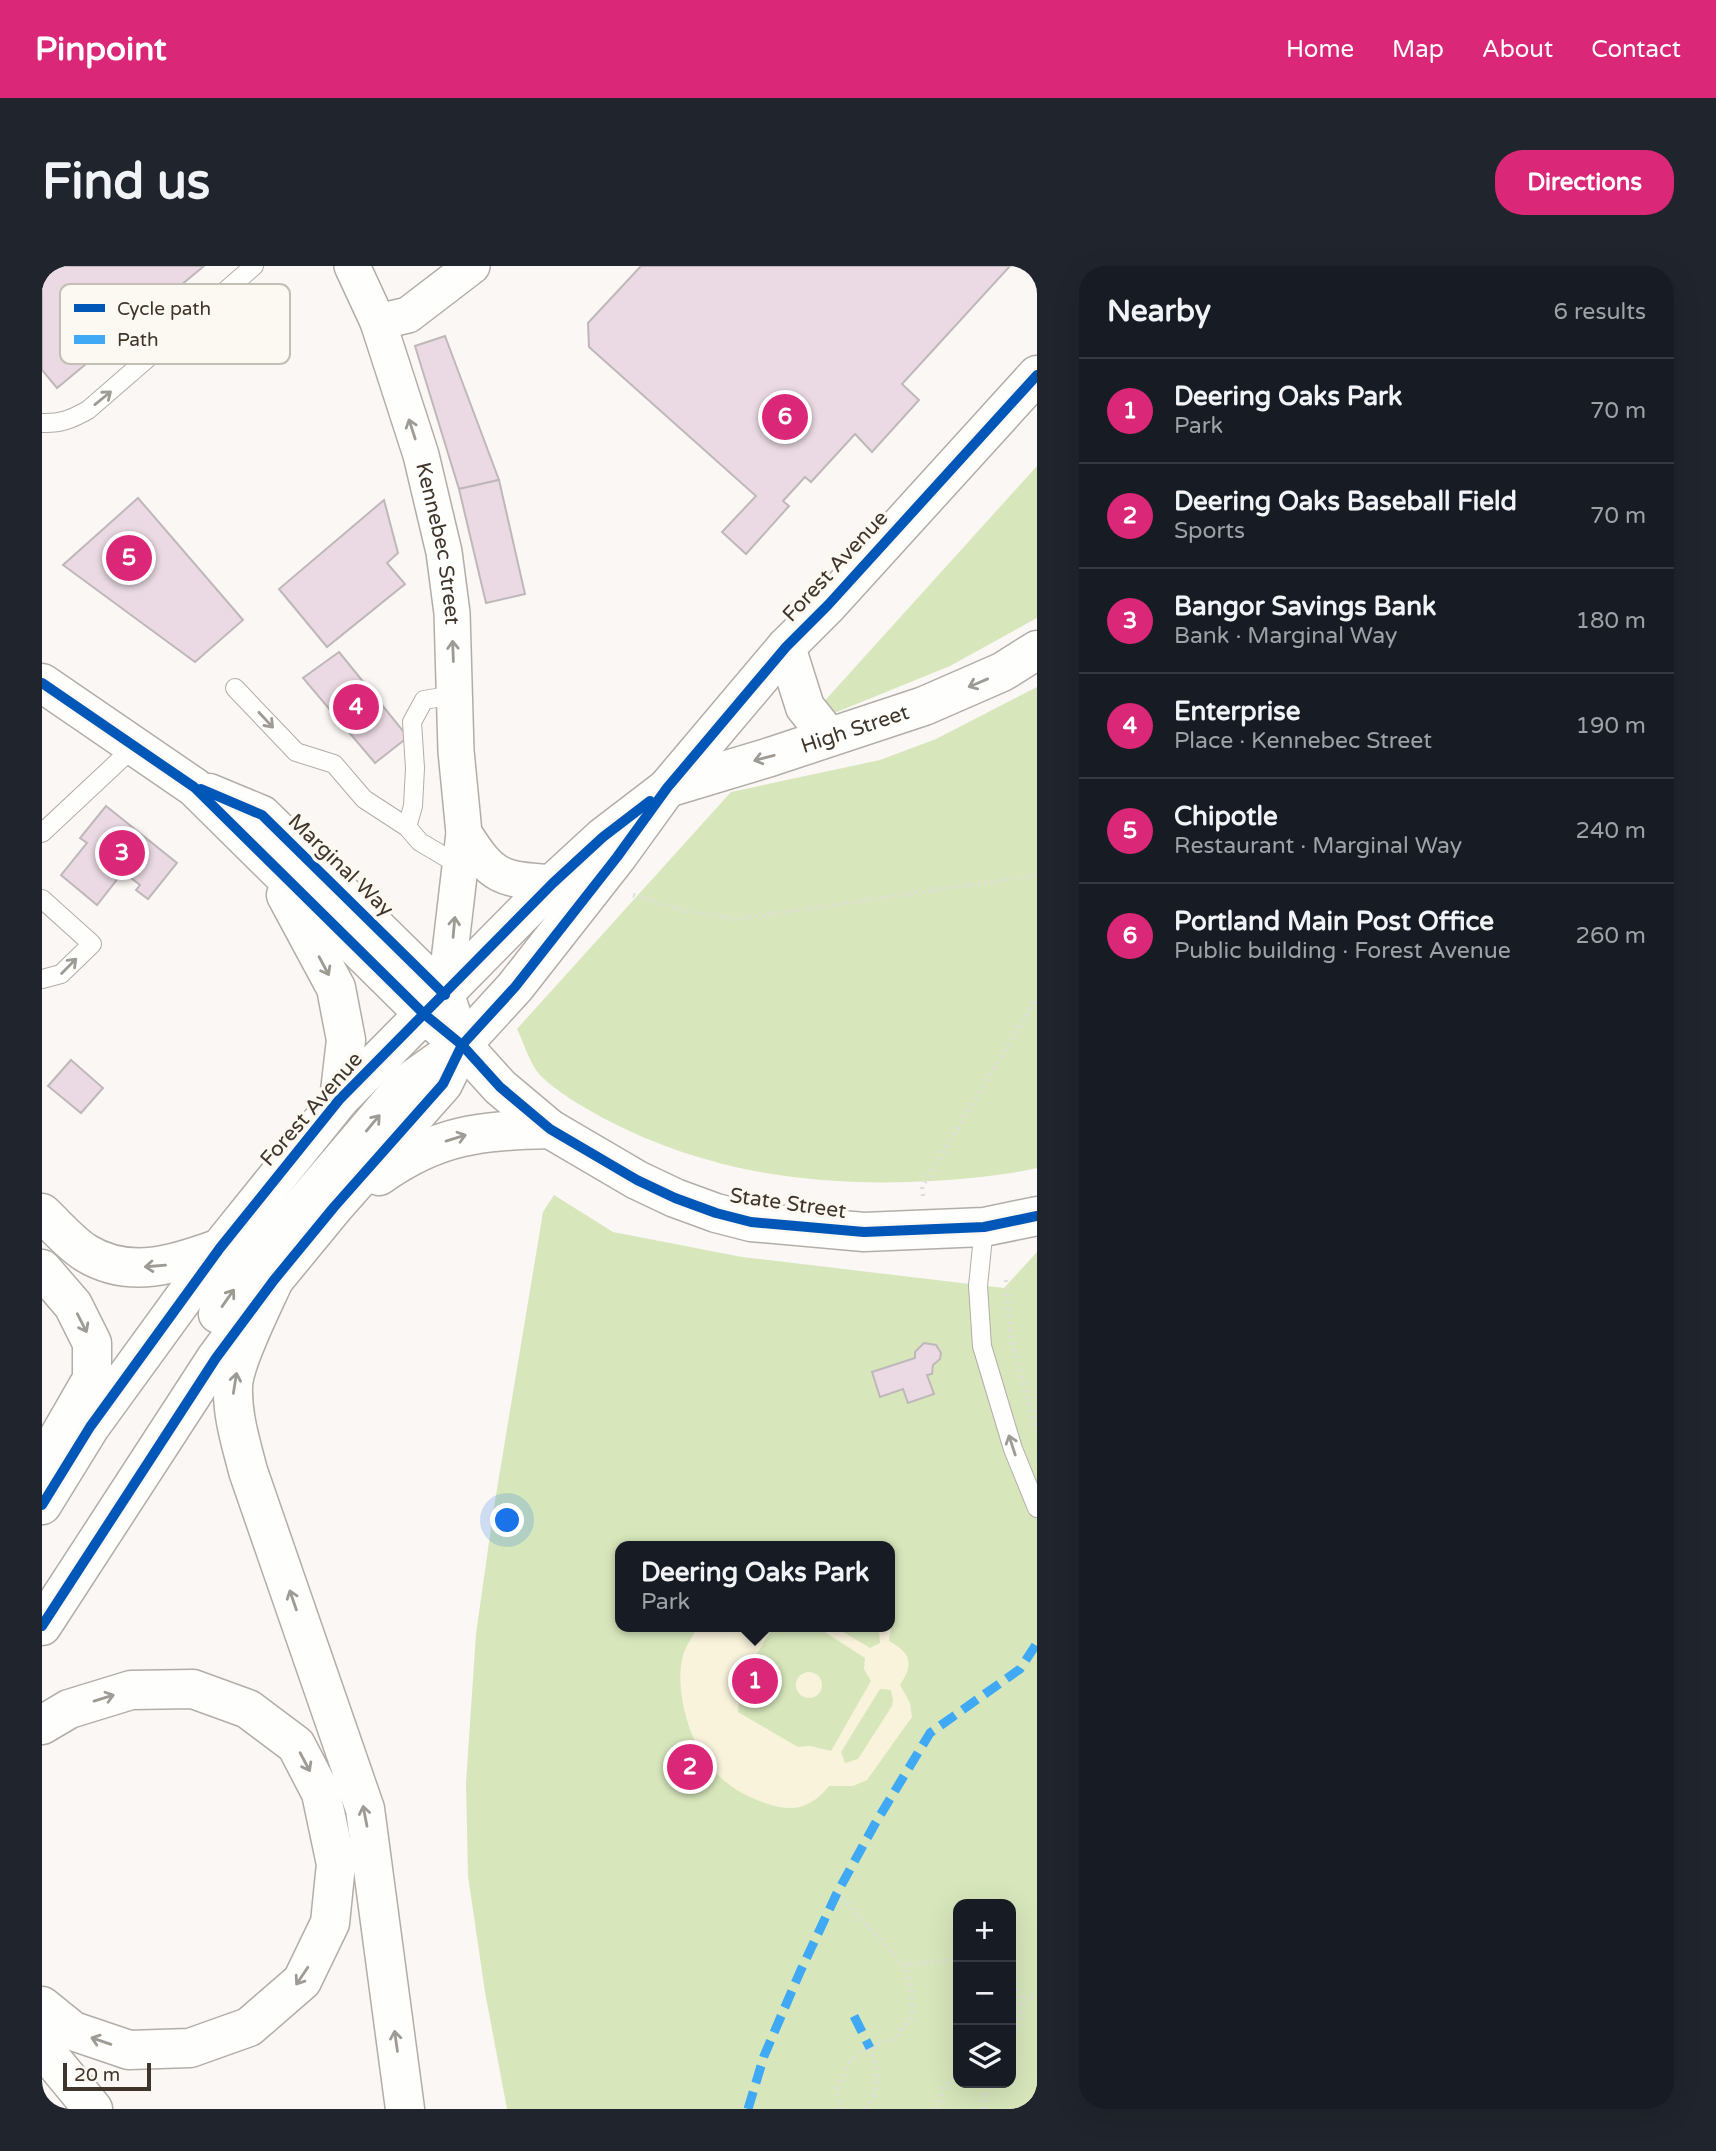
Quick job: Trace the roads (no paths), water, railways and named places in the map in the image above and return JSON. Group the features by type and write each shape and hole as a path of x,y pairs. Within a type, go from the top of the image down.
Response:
{"main road":[{"name":"Forest Avenue","path":"42,1608 81,1532 150,1412 251,1265 406,1084 462,1045 515,987 617,857 667,788 786,647 828,605 1037,375"},
{"path":"786,647 805,706 829,737"},
{"name":"High Street","path":"667,788 935,701 1002,672 1037,650"},
{"name":"Marginal Way","path":"42,682 194,787 269,863 434,1004"},
{"name":"Marginal Way","path":"194,787 262,815 434,1004 462,1045"},
{"name":"Forest Avenue","path":"42,1505 90,1427 220,1248 339,1100 553,883 603,837 667,788"},
{"path":"269,863 336,988 346,1040 339,1100"},
{"path":"42,1626 216,1358 274,1280 334,1207 443,1084 462,1045"},
{"name":"State Street","path":"462,1045 500,1087 550,1129 637,1180 716,1213 751,1222 864,1232 984,1227 1037,1216"},
{"path":"334,1207 423,1148 468,1134 550,1129"},
{"path":"42,1213 85,1252 117,1267 150,1268 173,1265 220,1248"},
{"path":"42,1269 73,1305 92,1343 92,1379 42,1466"},
{"path":"274,1280 251,1332 233,1383 235,1420 253,1484 365,1809 405,2109"},
{"path":"42,1725 69,1709 131,1690 193,1689 248,1709 296,1745 321,1793 336,1864 330,1923 302,1981 249,2027 190,2048 129,2050 73,2031 42,2006"},
{"path":"42,2047 93,2109"}],"street":[{"name":"Kennebec Street","path":"352,266 378,322 421,455 444,552 452,613 461,849 452,950 434,1004"},
{"path":"378,322 408,315 472,266"},
{"path":"461,849 478,854 498,875 521,881 553,883"}],"lane":[{"path":"233,284 254,266"},
{"path":"42,423 58,423 88,410 141,364"},
{"path":"235,688 296,752 334,764 364,799 407,827 420,842 461,849"},
{"path":"407,827 414,793 412,722 424,700 454,695"},
{"path":"42,833 136,746"},
{"path":"42,898 92,944 61,974 42,979"},
{"path":"984,1227 978,1286 982,1346 1013,1449 1037,1508"}],"place":[{"name":"Portland Main Post Office","path":"785,417"},
{"name":"Chipotle","path":"129,558"},
{"name":"Enterprise","path":"356,707"},
{"name":"Bangor Savings Bank","path":"122,853"},
{"name":"Deering Oaks Park","path":"755,1681"},
{"name":"Deering Oaks Baseball Field","path":"690,1767"}]}
